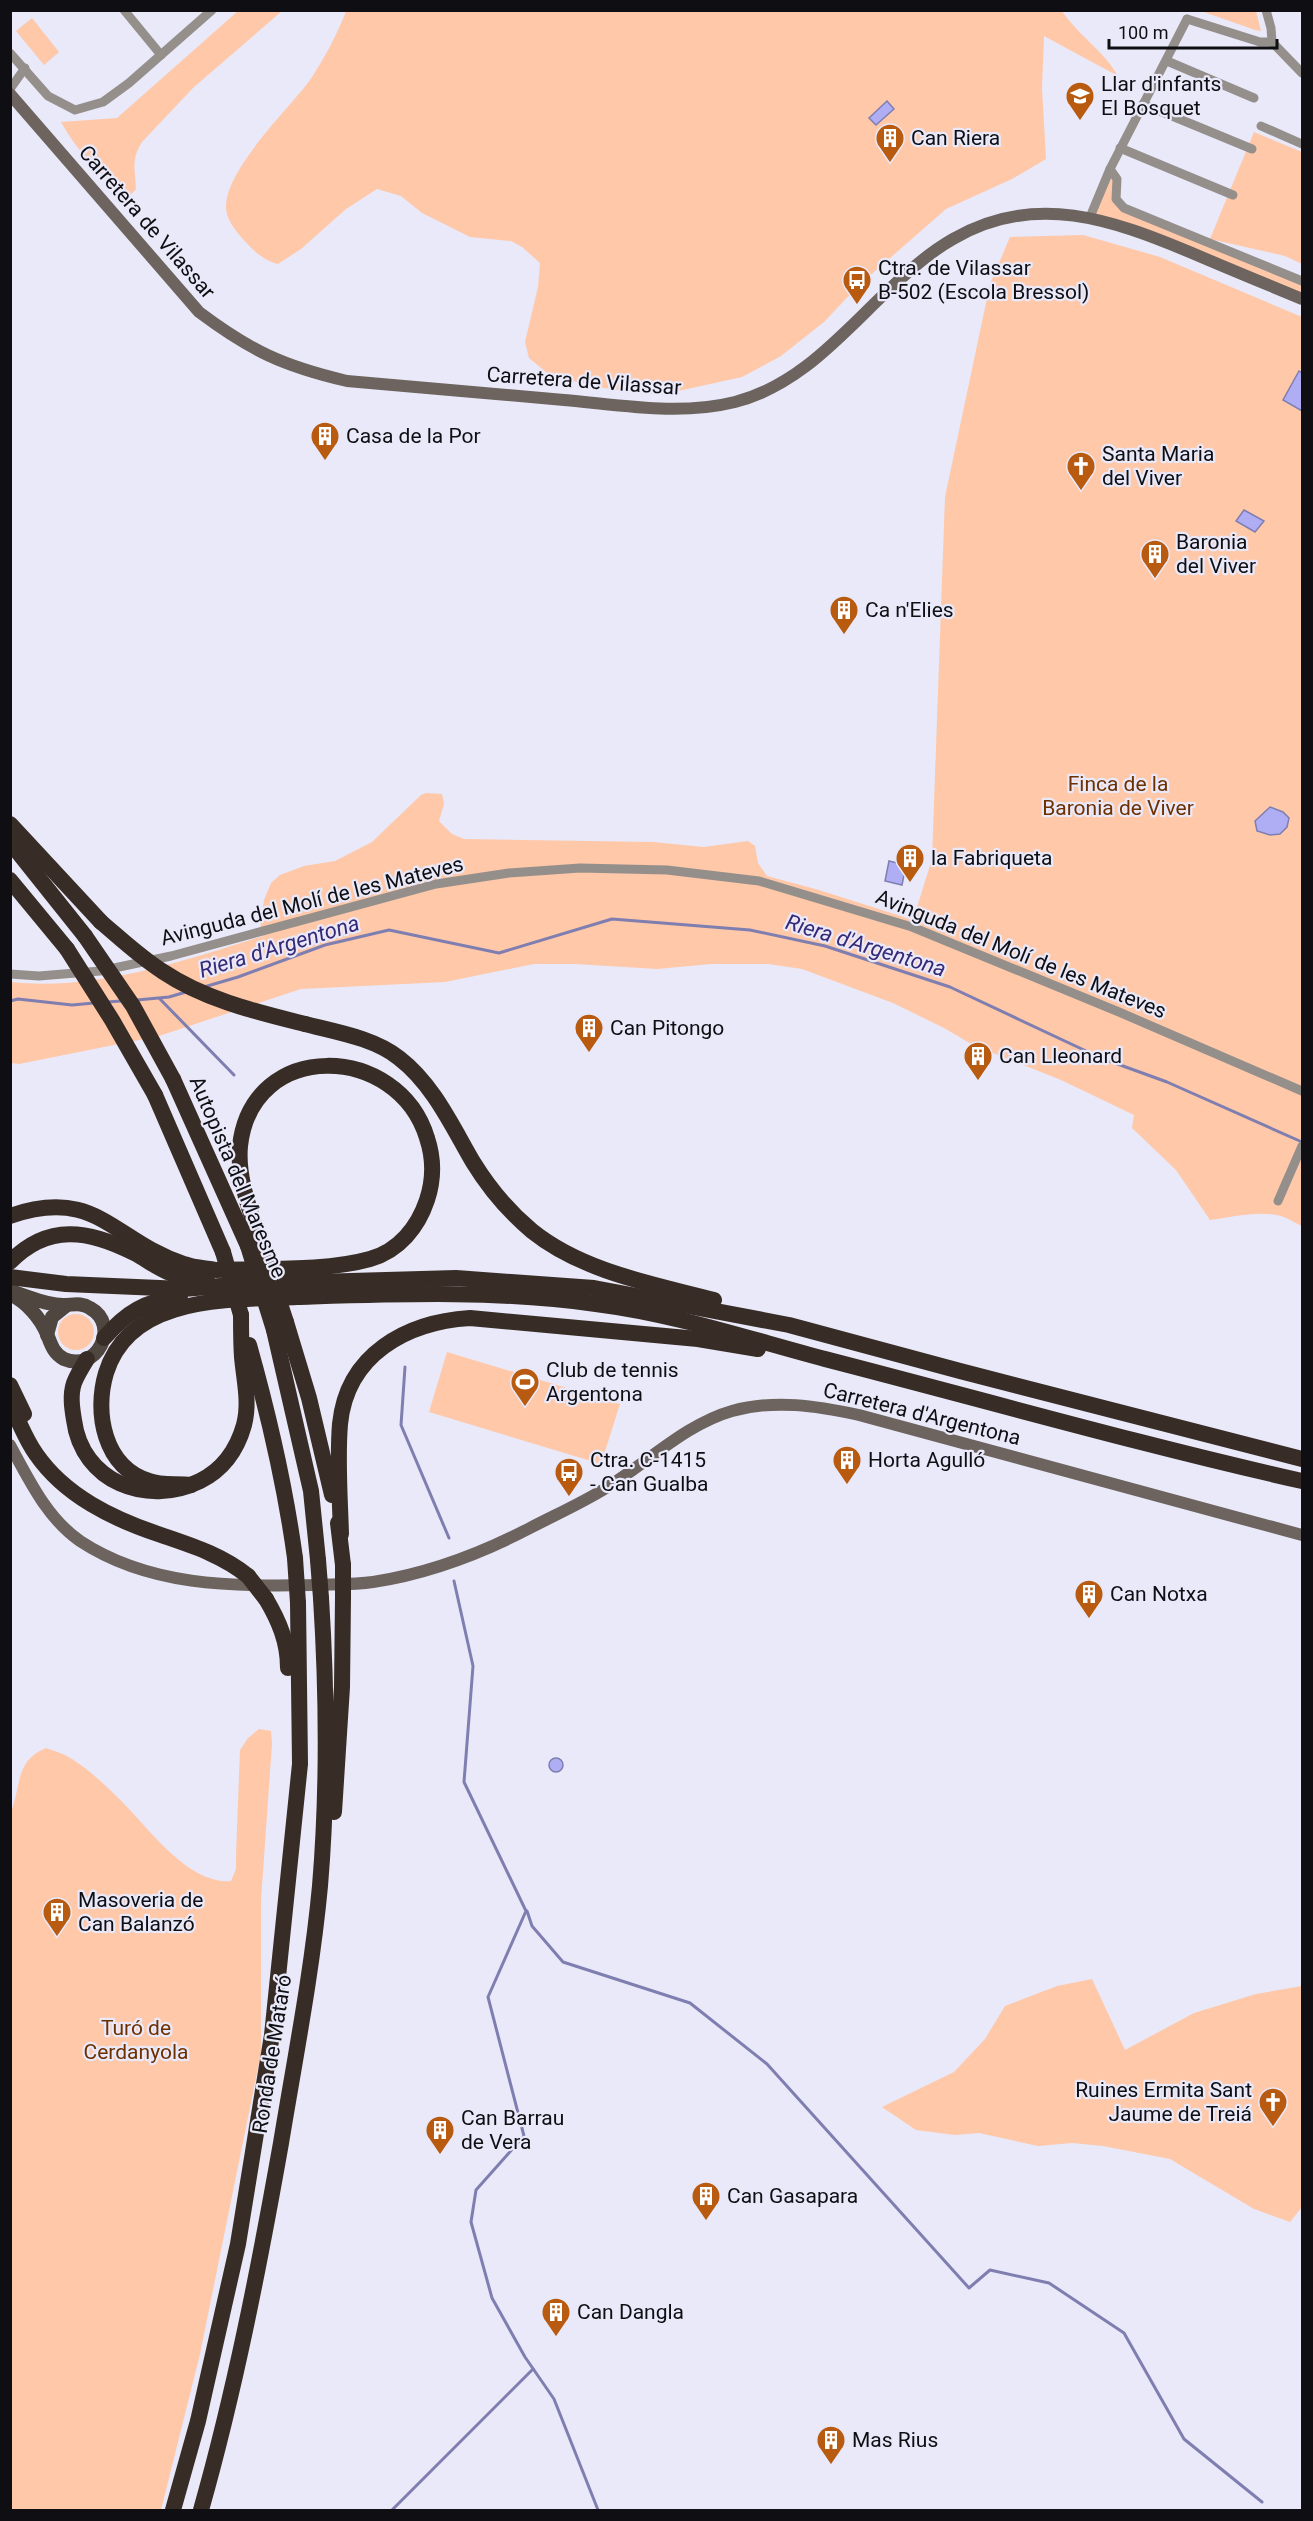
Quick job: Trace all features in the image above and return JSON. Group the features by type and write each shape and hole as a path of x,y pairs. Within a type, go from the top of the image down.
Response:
{"highway":[{"path":"10,824 101,922 164,972 219,1000 360,1039 399,1058 420,1077 442,1107 474,1162 501,1201 534,1232 567,1254 610,1271 752,1309 789,1324"},
{"name":"Autopista del Maresme","path":"10,842 85,936 133,1006 173,1078 254,1245 280,1326 311,1491 321,1598"},
{"name":"Autopista del Maresme","path":"10,880 67,949 112,1020 155,1095 223,1252 271,1423 287,1496 298,1603"},
{"path":"10,1216 30,1209 51,1206 80,1209 106,1220 155,1251 185,1265 199,1268 216,1270 319,1266 371,1259 396,1245 417,1225 432,1186 431,1150 425,1129 416,1112 401,1094 382,1080 361,1070 338,1065 294,1071 272,1084 258,1100 245,1123 240,1147 241,1174 254,1245"},
{"path":"10,1262 26,1248 39,1241 57,1234 76,1234 115,1244 171,1274 197,1280 246,1284"},
{"path":"10,1277 66,1284 183,1289 246,1284 456,1278 570,1285 664,1299 789,1324 960,1371 1300,1458"},
{"path":"104,1338 126,1316 156,1300 190,1296 258,1299 503,1294 599,1304 737,1333 797,1352 1302,1481"},
{"path":"191,1485 150,1482 121,1464 104,1433 101,1413 106,1374 113,1357 126,1340 142,1324 165,1311 188,1305 258,1299"},
{"path":"87,1359 74,1383 72,1395 74,1424 80,1443 88,1456 103,1472 135,1489 156,1492 175,1491 191,1485 222,1467 236,1447 244,1424 246,1384 241,1315"},
{"path":"310,1960 327,1889 338,1770 343,1597 340,1534 340,1422 346,1401 361,1370 387,1344 412,1329 440,1321 470,1318 698,1339 767,1351 797,1352"},
{"path":"280,1326 324,1457 340,1534"},
{"path":"10,1385 37,1443 49,1462 67,1483 98,1507"},
{"path":"10,1405 34,1452 55,1478 79,1498 159,1534 200,1547 233,1563 248,1576 279,1621 288,1652 290,1760 272,2035"},
{"name":"Ronda de Mataró","path":"201,2511 222,2434 262,2252 320,1886 326,1765 321,1598"},
{"name":"Ronda de Mataró","path":"173,2511 198,2421 238,2244 272,2035 300,1764 298,1603"}],"main road":[{"path":"10,1293 43,1303 80,1304 95,1311 104,1326 104,1338 98,1350 87,1359 76,1361 61,1357 52,1349 47,1335 28,1306 10,1293"},
{"path":"47,1335 52,1317 67,1305"}],"street":[{"path":"124,10 161,55"},
{"path":"10,52 48,96 75,110 103,102 212,10"},
{"path":"1180,10 1187,19 1260,42 1272,42"},
{"path":"1266,10 1272,42 1302,73"},
{"path":"1090,217 1120,148 1187,19"},
{"path":"1167,61 1254,98"},
{"path":"10,89 25,68"},
{"name":"Carretera de Vilassar","path":"10,94 199,312 231,336 265,356 305,371 346,381 658,409 710,407 736,401 759,394 795,376 832,345 916,264 955,238 990,222 1028,214 1066,213 1090,217 1145,234 1302,299"},
{"path":"1143,104 1252,148"},
{"path":"1261,126 1302,144"},
{"path":"1120,148 1233,195"},
{"path":"1110,169 1117,179 1116,199 1124,208 1302,281"},
{"name":"Avinguda del Molí de les Mateves","path":"10,974 39,976 110,969 171,956 392,895 446,883 509,873 580,868 668,870 759,881 912,927 1119,1012 1302,1091"},
{"path":"1278,1202 1302,1146"},
{"name":"Carretera d'Argentona","path":"10,1445 44,1503 59,1523 79,1540 129,1566 164,1576 222,1585 270,1586 371,1582 412,1574 449,1563 528,1529 604,1489 706,1422 732,1411 770,1404 797,1404 859,1415 1302,1535"}],"green space":[{"path":"238,11 282,11 193,88 142,142 135,159 136,189 128,198 91,163 61,122 117,118"},
{"path":"346,11 1062,11 1106,59 1118,76 1044,36 1042,88 1046,159 1012,179 946,209 857,287 824,322 781,356 742,377 660,395 604,388 559,378 546,372 529,358 525,342 538,287 540,263 522,247 511,241 470,237 422,213 401,196 377,189 346,209 301,249 278,264 258,254 239,235 227,214 227,199 233,182 257,144 310,80 330,46"},
{"path":"1201,11 1256,11 1261,31 1255,30"},
{"path":"32,18 59,52 44,65 16,31"},
{"path":"1254,132 1302,152 1302,264 1285,256 1210,239"},
{"path":"1110,169 1124,208 1302,281 1302,298 1092,216"},
{"name":"Finca de la Baronia de Viver","path":"1083,235 1160,257 1302,317 1302,1226 1273,1214 1210,1220 1176,1170 1132,1128 1134,1115 1061,1080 973,1045 893,1003 802,969 768,964 711,964 657,969 534,964 445,982 301,989 159,1036 19,1064 11,1063 11,982 43,984 107,978 170,964 263,936 260,930 264,900 271,883 280,875 304,866 335,861 372,842 421,795 426,793 442,794 444,804 439,821 452,834 464,839 653,842 704,847 748,841 755,846 758,863 767,876 913,920 932,859 945,497 990,284 1010,237"},
{"path":"76,1314 89,1319 94,1332 89,1345 76,1350 63,1345 58,1332 63,1319"},
{"name":"Club de tennis Argentona","path":"447,1352 620,1404 601,1464 429,1412"},
{"name":"Turó de Cerdanyola","path":"259,1729 271,1731 272,1744 261,1900 261,2053 200,2354 161,2510 11,2510 10,1814 20,1776 29,1760 46,1748 66,1756 79,1764 122,1801 161,1844 187,1867 216,1880 231,1881 236,1869 240,1750 248,1738"},
{"path":"1092,1979 1125,2050 1194,2013 1256,1994 1302,1986 1302,2207 1290,2222 1254,2209 1170,2159 1103,2146 1072,2143 1038,2146 979,2133 955,2135 916,2130 882,2107 954,2072 985,2039 1005,2006 1057,1986"}],"water":[{"path":"887,101 894,109 876,125 869,118"},
{"path":"1299,371 1302,373 1302,411 1283,400"},
{"path":"1244,510 1264,521 1255,532 1236,521"},
{"path":"1270,807 1283,812 1289,818 1287,827 1280,834 1270,835 1257,831 1255,821"},
{"path":"889,861 906,865 902,885 885,881"},
{"path":"553,1758 559,1758 563,1765 559,1772 553,1772 549,1768 549,1762"}],"waterway":[{"name":"Riera d'Argentona","path":"204,987 325,945 389,930 499,953 612,919 750,930 825,946 950,987 1101,1058 1167,1082 1302,1142"},
{"name":"Riera d'Argentona","path":"137,1000 169,997 186,992"},
{"name":"Riera d'Argentona","path":"10,1001 18,999 72,1005 94,1003"},
{"path":"160,999 234,1075"},
{"name":"Riera d'Argentona","path":"107,1002 121,1001"},
{"path":"405,1367 401,1425 449,1538"},
{"path":"454,1581 473,1666 464,1782 526,1911 488,1997 524,2136 476,2190 471,2222 492,2298 525,2357 554,2399 598,2510"},
{"path":"527,1911 532,1926 563,1962 690,2003 767,2064 969,2288 990,2270 1049,2283 1124,2333 1184,2439 1262,2502"},
{"path":"392,2510 533,2369"}],"place":[{"name":"Llar d'infants El Bosquet","path":"1080,122"},
{"name":"Can Riera","path":"890,164"},
{"name":"Ctra. de Vilassar B-502 (Escola Bressol)","path":"857,306"},
{"name":"Casa de la Por","path":"325,462"},
{"name":"Santa Maria del Viver","path":"1081,492"},
{"name":"Baronia del Viver","path":"1155,580"},
{"name":"Ca n'Elies","path":"844,636"},
{"name":"la Fabriqueta","path":"910,884"},
{"name":"Can Pitongo","path":"589,1054"},
{"name":"Can Lleonard","path":"978,1082"},
{"name":"Club de tennis Argentona","path":"525,1408"},
{"name":"Horta Agulló","path":"847,1486"},
{"name":"Ctra. C-1415 - Can Gualba","path":"569,1498"},
{"name":"Can Notxa","path":"1089,1620"},
{"name":"Masoveria de Can Balanzó","path":"57,1938"},
{"name":"Ruines Ermita Sant Jaume de Treiá","path":"1273,2128"},
{"name":"Can Barrau de Vera","path":"440,2156"},
{"name":"Can Gasapara","path":"706,2222"},
{"name":"Can Dangla","path":"556,2338"},
{"name":"Mas Rius","path":"831,2466"}]}
